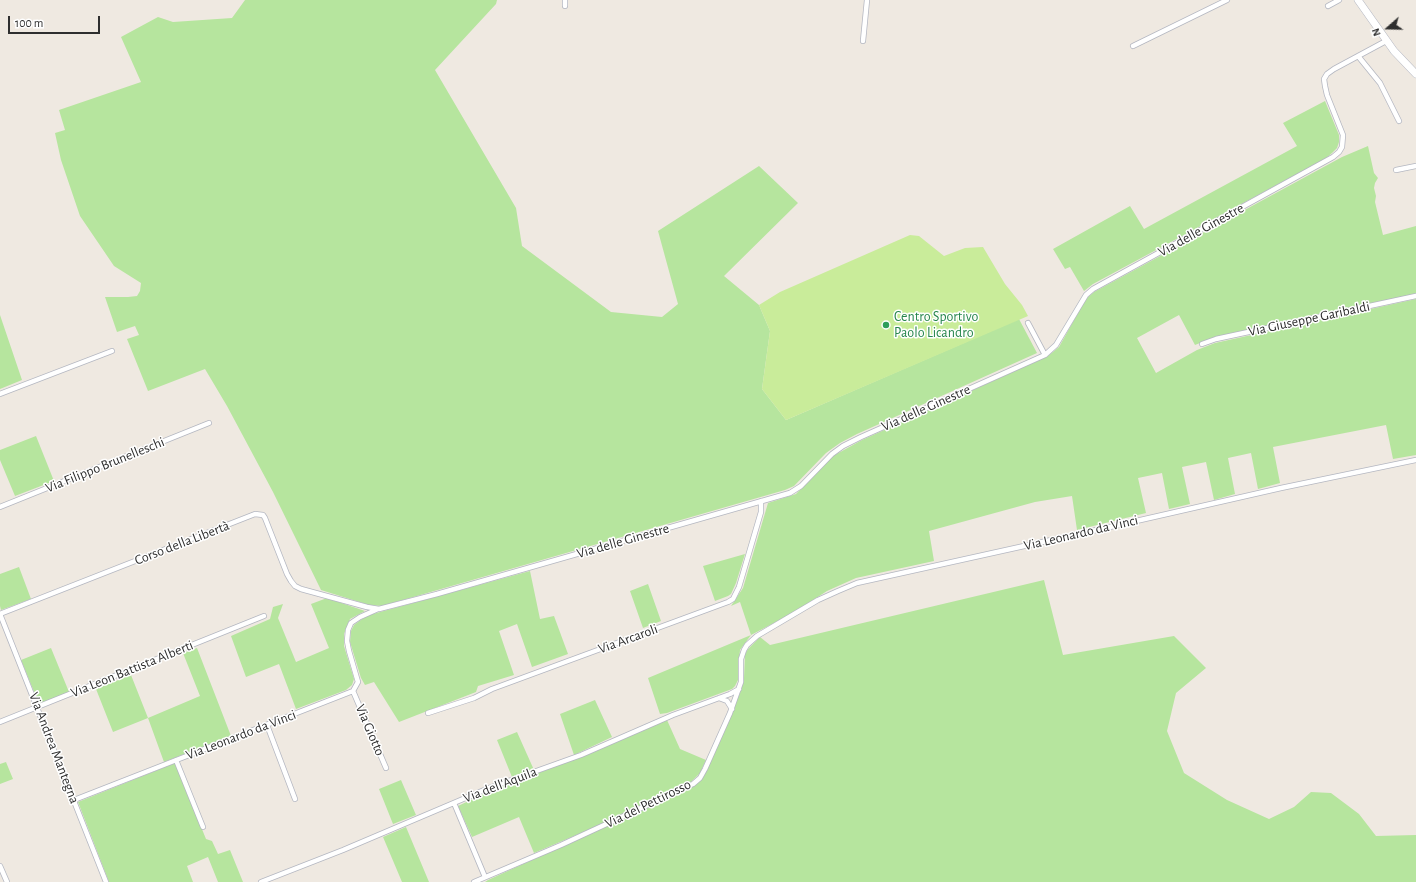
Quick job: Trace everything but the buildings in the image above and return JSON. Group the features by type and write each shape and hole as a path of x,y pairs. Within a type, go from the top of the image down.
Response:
{"main road":[{"path":"1358,0 1399,58 1416,74"}],"street":[{"path":"565,0 565,6"},
{"path":"863,41 867,0"},
{"path":"1134,46 1227,0"},
{"path":"1328,6 1340,0"},
{"name":"Via delle Ginestre","path":"324,595 367,608 379,609 437,594 790,493 796,490 832,454 861,437 1045,355 1056,346 1086,295 1093,289 1333,157 1339,152 1344,141 1327,95 1324,79 1327,74 1334,69 1386,41"},
{"path":"1358,56 1380,83 1399,121"},
{"path":"1396,170 1416,166"},
{"name":"Via Giuseppe Garibaldi","path":"1202,344 1216,339 1416,296"},
{"path":"1028,323 1045,355"},
{"path":"0,394 112,351"},
{"name":"Via Filippo Brunelleschi","path":"0,507 209,423"},
{"name":"Via Leonardo da Vinci","path":"757,636 818,600 857,583 1281,488 1416,460"},
{"name":"Via Arcaroli","path":"428,713 474,698 492,689 728,602 732,599 739,587 761,512 761,501"},
{"name":"Corso della Libertà","path":"0,614 255,514 263,515 265,518 291,582 301,589 324,595"},
{"path":"353,691 358,682 349,651 347,635 351,623 360,617 379,609"},
{"name":"Via Andrea Mantegna","path":"0,614 106,882"},
{"name":"Via Leon Battista Alberti","path":"0,722 264,616"},
{"name":"Via del Pettirosso","path":"474,882 561,845 693,784 700,778 732,709 739,689 742,674 741,660 744,650 757,636"},
{"name":"Via dell'Aquila","path":"261,882 343,850 489,788 581,755 673,715 730,694 739,689"},
{"name":"Via Leonardo da Vinci","path":"74,800 353,691"},
{"name":"Via Giotto","path":"353,691 386,768"},
{"path":"718,698 727,701 732,709"},
{"path":"267,725 295,799"},
{"path":"176,760 203,827"},
{"path":"454,803 485,877"},
{"path":"0,867 7,882"}],"green space":[{"path":"245,0 497,0 496,4 435,70 516,208 522,246 611,312 662,317 678,304 658,231 759,166 798,203 724,276 759,305 770,331 762,389 786,420 1019,319 1037,353 840,443 826,453 794,486 785,490 382,606 369,605 321,590 273,492 227,406 205,369 148,391 127,339 139,335 135,326 117,332 105,297 137,296 140,291 141,283 114,266 80,216 61,160 55,133 65,130 59,110 141,82 121,37 158,17 173,22 232,18"},
{"path":"1325,101 1339,135 1339,142 1337,148 1325,159 1093,284 1084,291 1070,267 1065,269 1053,249 1130,206 1144,229 1297,146 1283,123"},
{"path":"1368,146 1374,173 1378,178 1374,188 1376,196 1375,202 1383,235 1416,226 1416,294 1215,337 1195,345 1179,315 1137,338 1156,373 1197,350 1215,343 1416,299 1416,455 1393,459 1386,425 1273,447 1280,483 1258,489 1251,453 1228,458 1235,494 1214,500 1206,462 1182,467 1190,504 1169,509 1162,473 1138,478 1146,513 1077,530 1072,496 1035,502 929,531 934,561 856,578 827,591 793,613 751,635 740,602 731,606 743,588 768,503 796,494 833,456 862,440 1048,356 1059,347 1083,304 1094,292 1342,157"},
{"name":"Centro Sportivo Paolo Licandro","path":"910,235 919,236 944,256 965,248 983,247 1005,284 1022,305 1028,316 786,420 762,389 770,331 759,305 780,292"},
{"path":"0,315 22,380 0,389"},
{"path":"36,436 54,481 15,496 0,460 0,450"},
{"path":"745,554 731,594 715,601 703,566"},
{"path":"19,567 31,599 1,610 0,574"},
{"path":"530,571 540,619 554,616 568,654 532,667 517,624 499,631 514,675 478,686 476,692 399,722 374,682 365,685 361,678 350,642 351,631 354,625 362,619 369,615"},
{"path":"1044,580 1063,655 1174,636 1206,668 1176,693 1167,731 1184,773 1227,800 1269,819 1294,807 1311,792 1331,793 1359,814 1376,836 1416,835 1416,882 485,882 692,787 698,782 704,776 740,693 744,678 745,654 760,637 770,645"},
{"path":"648,584 661,621 643,628 630,591"},
{"path":"327,598 365,611 350,619 344,634 344,646 354,679 352,685 346,690 296,709 279,664 246,677 231,636 270,619 273,607 283,604 278,618 296,662 329,648 311,604"},
{"path":"751,635 740,650 739,678 732,689 667,713 660,714 648,678"},
{"path":"51,648 69,692 39,704 21,660"},
{"path":"197,648 231,736 164,762 148,718 200,696 183,653"},
{"path":"131,675 148,718 113,732 96,689"},
{"path":"595,700 612,737 574,755 560,714"},
{"path":"667,720 680,749 706,760 700,773 691,782 600,825 534,853 519,817 472,837 458,806 490,791 580,757"},
{"path":"517,732 534,770 512,777 497,740"},
{"path":"6,762 13,779 0,784 0,764"},
{"path":"175,763 206,839 212,841 218,854 230,850 243,882 218,882 208,857 187,866 193,882 109,882 78,802"},
{"path":"401,780 416,815 393,824 379,789"},
{"path":"406,827 429,882 402,882 383,837"}],"place":[{"name":"Centro Sportivo Paolo Licandro","path":"886,325"}]}
